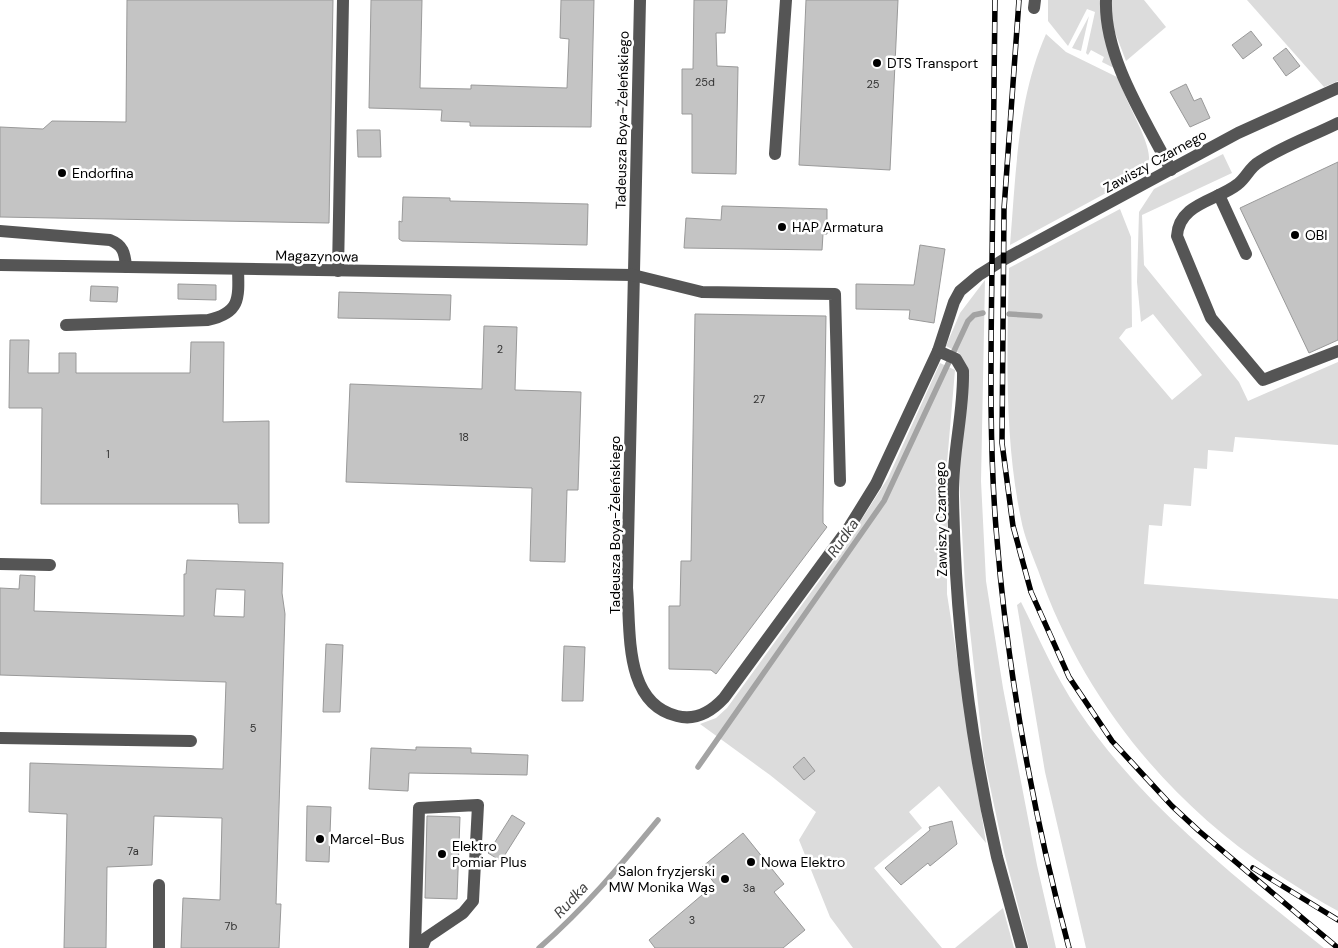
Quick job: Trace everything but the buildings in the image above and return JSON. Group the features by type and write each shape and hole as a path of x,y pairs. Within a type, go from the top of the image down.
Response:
{"street":[{"path":"338,271 343,0"},
{"name":"Tadeusza Boya-Żeleńskiego","path":"640,0 632,275 627,588 635,675 648,698 663,711 678,717 688,718 707,713 724,698 850,526 876,484 940,352"},
{"path":"775,154 786,0"},
{"path":"1106,0 1105,18 1114,54 1171,170"},
{"name":"Zawiszy Czarnego","path":"1022,948 998,857 987,806 964,662 955,558 952,494 953,463 963,371 956,359 940,352 954,302 968,283 1003,260 1238,133 1338,88"},
{"path":"1338,124 1258,162 1238,184 1184,215 1178,226 1177,236 1211,318 1263,380 1338,351"},
{"path":"1219,195 1246,254"},
{"path":"0,231 110,240 118,243 123,249 126,267"},
{"name":"Magazynowa","path":"0,265 632,275 702,292 836,294 840,481"},
{"path":"66,324 208,320 222,317 233,310 236,303 238,269"},
{"path":"0,564 50,564"},
{"path":"0,738 191,741"},
{"path":"414,948 419,808 478,805 473,901 463,913 426,938 422,948"},
{"path":"159,885 159,948"}],"shaded area":[{"path":"1048,0 1102,0 1118,70 1102,62 1104,57 1091,50 1088,55 1086,53 1095,12 1087,9 1068,46 1048,21"},
{"path":"1110,0 1144,0 1166,27 1126,61 1113,27"},
{"path":"1247,0 1338,0 1338,81 1324,87"},
{"path":"1089,16 1081,51 1072,48"},
{"path":"1046,34 1066,52 1119,78 1145,141 1149,159 1143,173 1010,245 1016,165 1023,111 1036,59"},
{"path":"1223,154 1232,173 1142,215 1144,265 1239,382 1248,401 1338,362 1338,445 1235,437 1233,452 1208,450 1207,469 1194,468 1191,506 1164,504 1162,526 1149,525 1144,584 1338,599 1338,911 1288,881 1246,852 1206,820 1170,785 1136,747 1106,706 1080,663 1057,618 1026,538 1016,488 1009,425 1008,394 1009,268 1120,209 1131,237 1132,327 1126,329 1119,338 1172,400 1202,375 1153,314 1141,322 1137,282 1139,212 1154,189"},
{"path":"985,280 981,481 986,581 1003,688 1037,865 1056,948 1029,948 1004,852 984,758 965,585 958,461 968,371 959,353 946,346 960,313"},
{"path":"940,363 955,370 947,463 947,594 986,843 939,786 909,812 922,828 874,868 942,948 853,948 830,917 799,840 816,812 770,775 700,724 716,718 727,708 846,544 888,478"},
{"path":"1021,602 1055,670 1078,710 1103,745 1131,777 1160,808 1224,867 1324,948 1086,948 1045,772 1017,605"},
{"path":"1003,908 1014,948 955,948"}],"waterway":[{"name":"Rudka","path":"698,767 884,501 968,321 974,315 983,313"},
{"name":"Rudka","path":"1009,314 1040,316"},
{"name":"Rudka","path":"539,948 587,902 658,820"}],"railway":[{"path":"995,0 991,396 996,528 1007,634 1023,740 1044,844 1069,948"},
{"path":"1019,0 1004,209 1002,443 1013,526 1031,592 1069,677 1112,741 1172,806 1199,831 1338,948"},
{"path":"1253,868 1338,920"}],"place":[{"name":"DTS Transport","path":"877,63"},
{"name":"Endorfina","path":"62,173"},
{"name":"HAP Armatura","path":"782,227"},
{"name":"OBI","path":"1295,235"},
{"name":"Marcel-Bus","path":"320,839"},
{"name":"Elektro Pomiar Plus","path":"442,854"},
{"name":"Nowa Elektro","path":"751,862"},
{"name":"Salon fryzjerski MW Monika Wąs","path":"725,879"}]}
